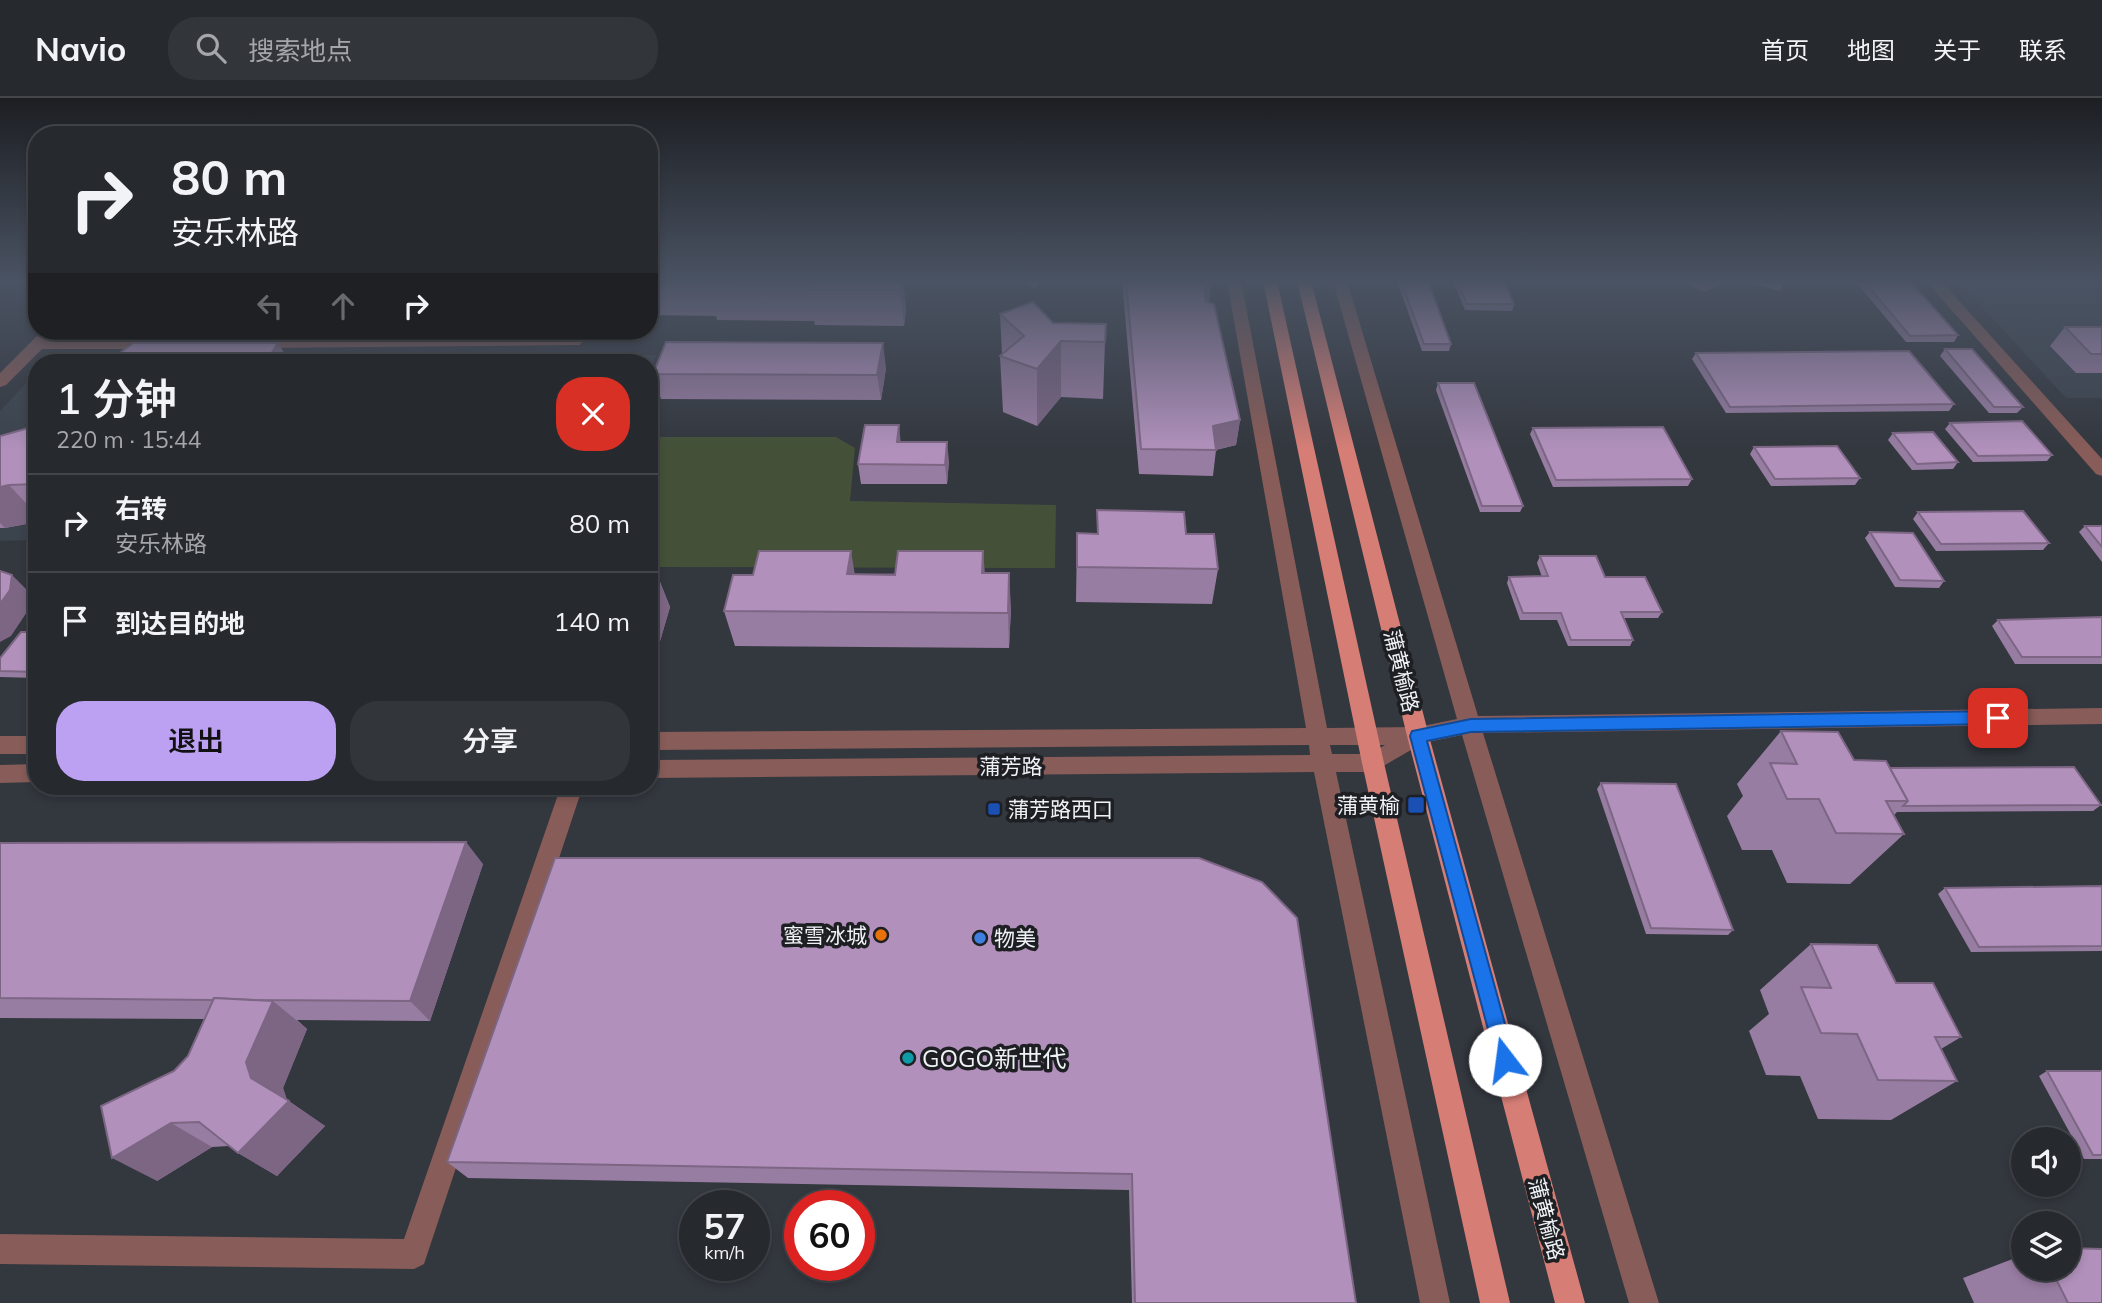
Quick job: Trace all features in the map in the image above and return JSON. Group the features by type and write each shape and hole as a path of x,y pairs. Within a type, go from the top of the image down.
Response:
{"main road":[{"path":"1281,337 1367,736 1495,1303"},
{"name":"蒲黄榆路","path":"1318,337 1418,736 1570,1303"}],"street":[{"path":"1244,337 1323,764 1436,1303"},
{"path":"1357,337 1644,1303"},
{"path":"1983,337 2102,470"},
{"path":"28,354 42,340"},
{"path":"232,344 574,342"},
{"path":"38,344 177,344"},
{"path":"0,383 28,354"},
{"path":"1373,763 1418,736 1471,725 2102,716"},
{"name":"蒲芳路","path":"658,740 1418,736"},
{"path":"0,745 28,745"},
{"name":"蒲芳路","path":"658,769 1373,763"},
{"path":"0,774 28,773"},
{"path":"0,1250 414,1254 569,795"}],"shaded area":[{"path":"2010,337 2102,337 2102,398 2066,398"},
{"path":"56,352 456,354 54,354"},
{"path":"28,381 28,540 0,541 0,411"}],"green space":[{"path":"658,437 836,437 855,448 850,501 1056,505 1055,568 658,567"}],"building":[{"path":"1023,337 1105,337 1105,342 1061,341 1037,369 1000,356"},
{"path":"1131,337 1221,337 1240,420 1213,426 1216,450 1141,449"},
{"path":"1422,337 1449,337 1451,344 1424,344"},
{"path":"2075,337 2102,337 2102,354 2091,354"},
{"path":"666,342 883,343 877,375 658,374 658,362"},
{"path":"133,343 278,343 271,354 119,354"},
{"path":"1945,349 1972,349 2023,407 1994,407"},
{"path":"1909,351 1954,404 1730,407 1696,353"},
{"path":"1438,383 1474,383 1523,506 1482,506"},
{"path":"2022,421 2052,455 1978,456 1950,423"},
{"path":"865,425 899,425 897,442 947,442 945,465 858,464"},
{"path":"28,427 28,484 0,487 0,436"},
{"path":"1663,427 1692,479 1556,480 1533,428"},
{"path":"1933,432 1958,462 1917,464 1893,433"},
{"path":"1837,446 1860,478 1775,479 1754,447"},
{"path":"1097,510 1184,512 1186,534 1214,534 1218,569 1077,567 1077,533 1098,534"},
{"path":"2023,511 2049,543 1941,544 1918,512"},
{"path":"2085,526 2102,526 2102,547"},
{"path":"1870,532 1913,533 1944,581 1900,580"},
{"path":"759,551 851,551 847,574 895,575 898,551 983,551 982,573 1009,573 1008,613 724,611 733,575 753,575"},
{"path":"1540,556 1596,556 1605,577 1645,577 1662,612 1621,612 1633,640 1571,640 1561,613 1523,613 1509,577 1548,576"},
{"path":"0,571 12,575 10,590 0,604"},
{"path":"2102,617 2102,657 2022,657 1998,620"},
{"path":"21,632 28,632 28,672 0,671 0,658"},
{"path":"1781,731 1838,732 1854,760 1886,761 1908,801 1886,801 1904,834 1836,833 1819,799 1787,799 1770,763 1797,764"},
{"path":"2074,767 2101,805 1903,806 1908,801 1890,768"},
{"path":"1601,783 1676,784 1733,930 1651,928"},
{"path":"466,842 410,1001 0,998 0,843"},
{"name":"GOGO新世代","path":"555,858 1199,858 1262,882 1297,918 1356,1303 1135,1303 1132,1174 447,1162"},
{"path":"2102,886 2102,946 1979,947 1945,888"},
{"path":"1811,944 1877,945 1896,983 1933,983 1961,1037 1935,1037 1957,1081 1878,1080 1857,1034 1821,1033 1801,987 1831,988"},
{"path":"214,998 273,1001 246,1062 251,1078 289,1101 238,1153 199,1122 171,1123 112,1158 101,1106 174,1071 188,1056"},
{"path":"2047,1071 2102,1071 2102,1155 2093,1155 2081,1133 2081,1127 2078,1127"},
{"path":"2081,1248 2102,1249 2102,1303 2068,1303 2057,1281 2081,1281"}],"place":[{"name":"蒲黄榆","path":"1416,805"},
{"name":"蒲芳路西口","path":"994,809"},
{"name":"蜜雪冰城","path":"881,935"},
{"name":"物美","path":"980,938"},
{"name":"GOGO新世代","path":"908,1058"}],"route":[{"path":"1505,1060 1418,736 1471,725 1998,718"}]}
